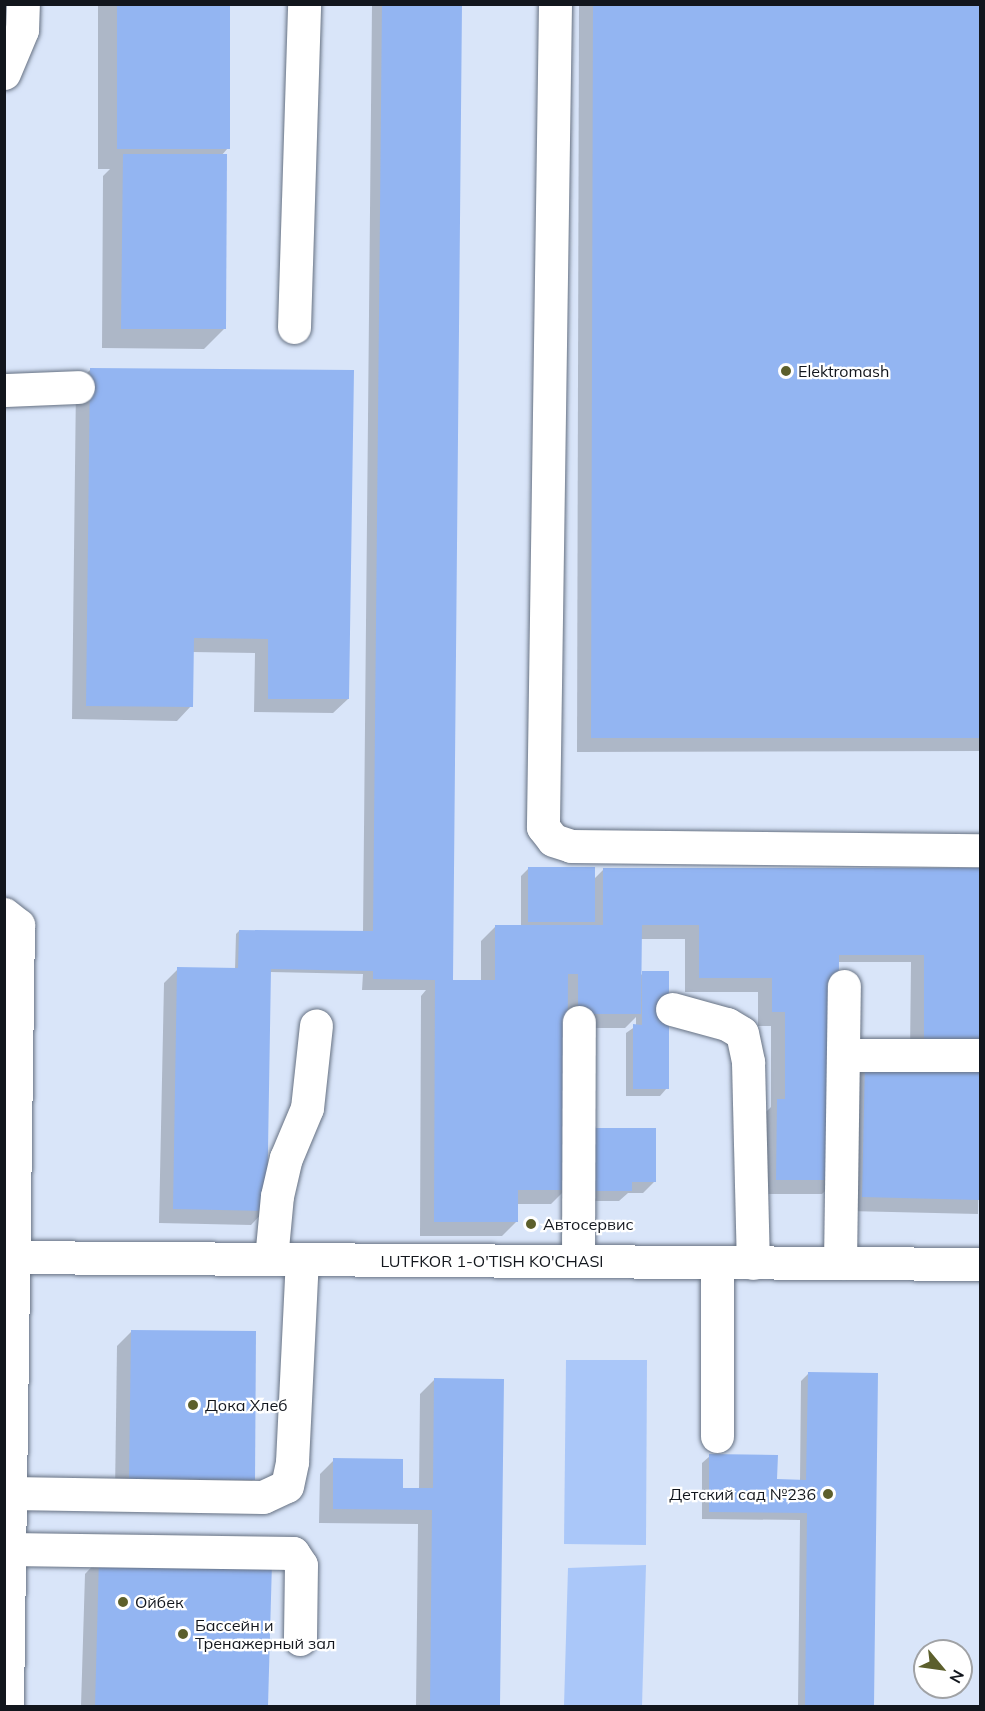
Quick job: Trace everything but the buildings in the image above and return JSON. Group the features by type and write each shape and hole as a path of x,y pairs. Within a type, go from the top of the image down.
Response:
{"street":[{"path":"4,73 22,30 23,4"},
{"path":"294,327 304,4"},
{"path":"555,4 543,827 553,840 571,846 981,850"},
{"path":"4,390 78,387"},
{"path":"4,914 18,925 9,1257 10,1493 7,1707"},
{"path":"840,1263 844,986"},
{"path":"672,1009 727,1024 741,1033 748,1062 753,1263"},
{"path":"578,1261 579,1022"},
{"path":"10,1493 263,1497 286,1486 292,1462 287,1259 279,1187 307,1108 316,1025"},
{"path":"843,1055 981,1055"},
{"name":"LUTFKOR 1-O'TISH KO'CHASI","path":"9,1257 981,1264"},
{"path":"717,1262 717,1436"},
{"path":"9,1549 293,1552 301,1565 300,1639"}],"shaded area":[{"path":"566,1360 647,1360 646,1545 564,1544"},
{"path":"646,1565 642,1706 564,1706 568,1568"}],"place":[{"name":"Elektromash","path":"786,371"},
{"name":"Автосервис","path":"531,1224"},
{"name":"Дока Хлеб","path":"193,1405"},
{"name":"Детский сад №236","path":"828,1494"},
{"name":"Ойбек","path":"123,1602"},
{"name":"Бассейн и Тренажерный зал","path":"183,1634"}]}
